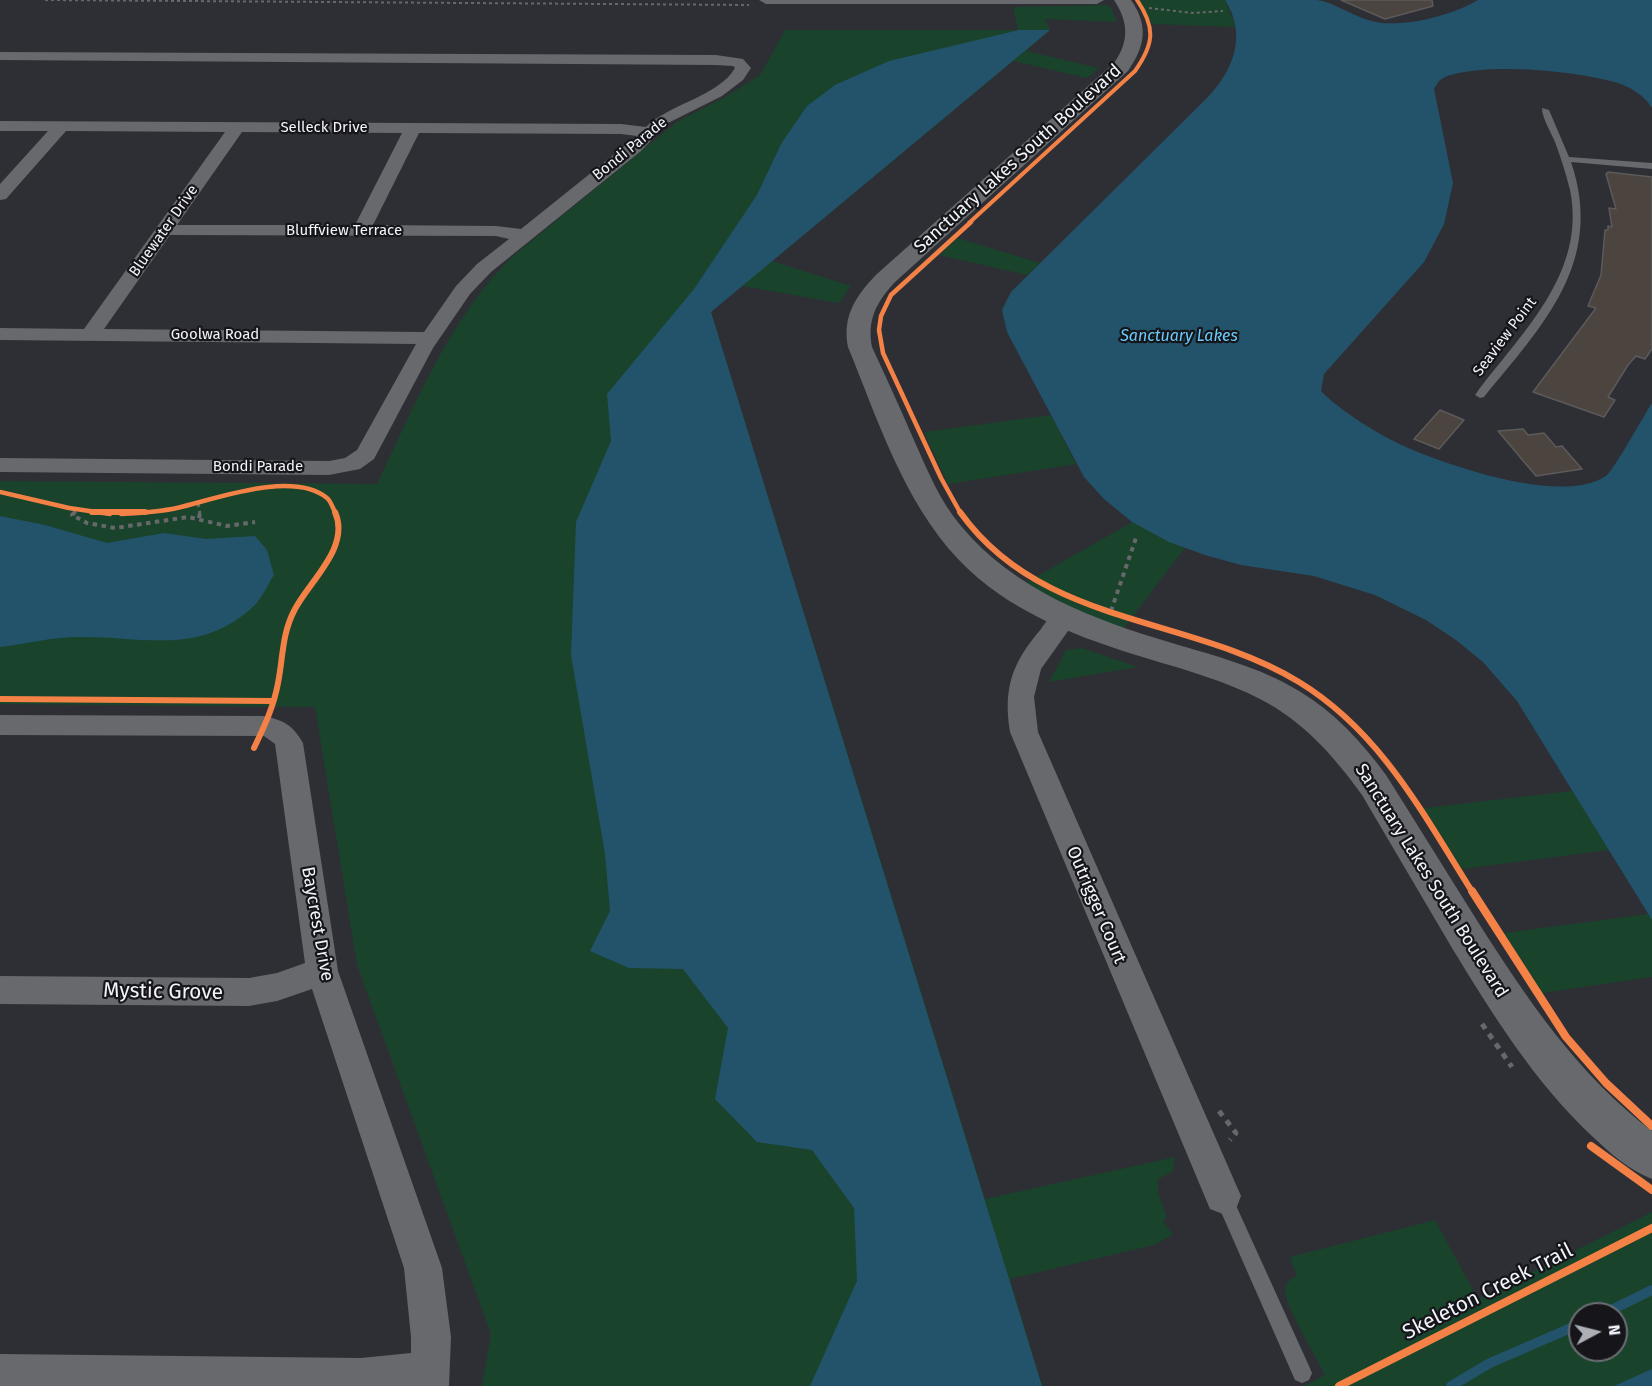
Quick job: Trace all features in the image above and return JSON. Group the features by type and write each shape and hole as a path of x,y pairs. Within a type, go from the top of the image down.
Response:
{"street":[{"path":"760,2 788,0 1096,0"},
{"name":"Sanctuary Lakes South Boulevard","path":"1137,7 1134,20 1136,34 1132,52 1121,67 886,278 864,302 857,328 860,347 909,462 929,504 944,526 964,549 990,572 1020,592 1065,617 1108,621 1273,691 1302,709 1327,730 1358,762 1374,784 1504,998 1542,1052 1574,1090 1611,1125 1652,1158"},
{"name":"Bondi Parade","path":"0,56 727,60 742,64 743,71 716,93 662,120 634,147 522,235 468,285 418,357 366,454 352,464 329,468 0,465"},
{"name":"Selleck Drive","path":"0,126 621,129 649,132"},
{"path":"0,195 62,126"},
{"name":"Bluewater Drive","path":"90,335 237,127"},
{"path":"362,231 413,128"},
{"name":"Bluffview Terrace","path":"165,230 496,231 522,235"},
{"name":"Goolwa Road","path":"0,334 431,338"},
{"name":"Outrigger Court","path":"1065,617 1033,654 1027,667 1021,684 1019,700 1024,732 1223,1196"},
{"name":"Baycrest Drive","path":"0,725 264,726 284,734 289,743 322,971 423,1268 429,1302 430,1378"},
{"name":"Mystic Grove","path":"0,990 249,992 277,987 322,971"},
{"path":"0,1374 430,1378"}],"lane":[{"name":"Seaview Point","path":"1480,395 1539,321 1562,281 1571,256 1576,226 1576,203 1566,159 1545,110"},
{"path":"1566,159 1652,166"},
{"path":"1223,1196 1302,1373"}],"path":[{"path":"45,0 636,4 760,2"},
{"path":"636,4 637,0"},
{"path":"1137,7 1193,13 1223,11"},
{"path":"187,505 210,500"},
{"path":"198,503 201,510 199,518"},
{"path":"69,509 80,511"},
{"path":"80,511 72,515 83,522 114,529 138,527 179,518 199,518 226,527 255,522"},
{"path":"1108,621 1137,534"},
{"path":"1481,1022 1518,1074"}],"green space":[{"path":"1139,0 1225,0 1236,27 1152,24"},
{"path":"1104,5 1111,7 1117,22 1045,19 1050,30 1026,51 1099,68 1087,78 1013,61 772,261 851,286 839,303 742,286 711,312 985,1199 1175,1157 1172,1172 1158,1179 1158,1193 1167,1217 1163,1221 1173,1235 1154,1245 1010,1279 1042,1386 482,1386 491,1334 357,965 315,707 0,704 0,481 377,484 435,364 470,307 490,280 513,256 677,122 725,97 760,75 785,30 1018,30 1013,7"},
{"path":"957,238 1040,263 1027,275 939,255"},
{"path":"1051,415 1076,464 948,484 924,432"},
{"path":"1132,522 1185,548 1124,628 1059,605 1022,585"},
{"path":"1082,648 1138,667 1049,682 1066,650"},
{"path":"1573,791 1609,850 1462,869 1424,808"},
{"path":"1648,914 1652,920 1652,977 1542,993 1504,933"},
{"path":"1652,1212 1652,1386 1304,1386 1325,1375 1286,1297 1286,1284 1297,1276 1290,1257 1435,1220 1478,1299"}],"water":[{"name":"Sanctuary Lakes","path":"1225,0 1317,0 1368,20 1394,23 1439,16 1478,0 1652,0 1652,108 1640,95 1620,84 1598,78 1556,72 1488,69 1451,75 1439,82 1434,89 1453,183 1444,224 1424,262 1324,374 1321,391 1339,407 1374,430 1428,456 1508,480 1563,487 1587,484 1606,476 1652,403 1652,920 1517,701 1483,662 1426,620 1375,595 1314,576 1241,565 1205,555 1169,542 1132,522 1104,499 1084,477 1007,332 1002,310 1011,292 1218,86 1235,51 1235,26 1232,13"},
{"path":"1019,30 1050,30 711,312 1042,1386 810,1386 857,1281 854,1208 812,1150 757,1142 715,1099 728,1028 683,969 629,968 590,951 610,911 605,854 571,655 576,522 611,441 607,394 694,289 757,195 781,144 807,106 835,85 889,61"},
{"path":"0,516 45,525 107,543 164,533 206,539 255,536 267,550 274,575 254,606 233,622 213,632 192,638 148,640 68,637 0,647"},
{"path":"1652,1369 1652,1386 1614,1386"}],"building":[{"path":"1341,0 1432,0 1433,6 1385,19"},
{"path":"1608,172 1652,177 1652,349 1645,359 1636,356 1628,365 1608,397 1615,400 1604,417 1533,392 1596,308 1588,306 1601,275 1605,230 1608,230 1608,226 1612,227 1609,208 1616,209 1606,174"},
{"path":"1440,410 1464,420 1439,449 1414,439"},
{"path":"1523,429 1528,435 1544,433 1556,447 1562,446 1582,469 1536,476 1498,431"}],"waterway":[{"path":"1628,1302 1652,1290"},
{"path":"1451,1386 1490,1363 1568,1329"}],"cycle path":[{"path":"1137,0 1148,19 1151,36 1146,53 1135,71 891,295 883,309 880,322 879,337 883,353 951,498 971,526 1002,557 1036,580 1071,598 1108,613 1262,663 1315,692 1362,732 1389,762 1566,1037 1606,1083 1652,1126"},
{"path":"0,492 69,508 112,514 167,509 265,488 291,487 312,490 329,499 337,516 338,531 335,545 329,559 295,608 289,621 284,637 276,692 254,748"},
{"path":"0,699 273,701"},
{"path":"1591,1146 1652,1190"},
{"name":"Skeleton Creek Trail","path":"1339,1386 1652,1228"}]}
